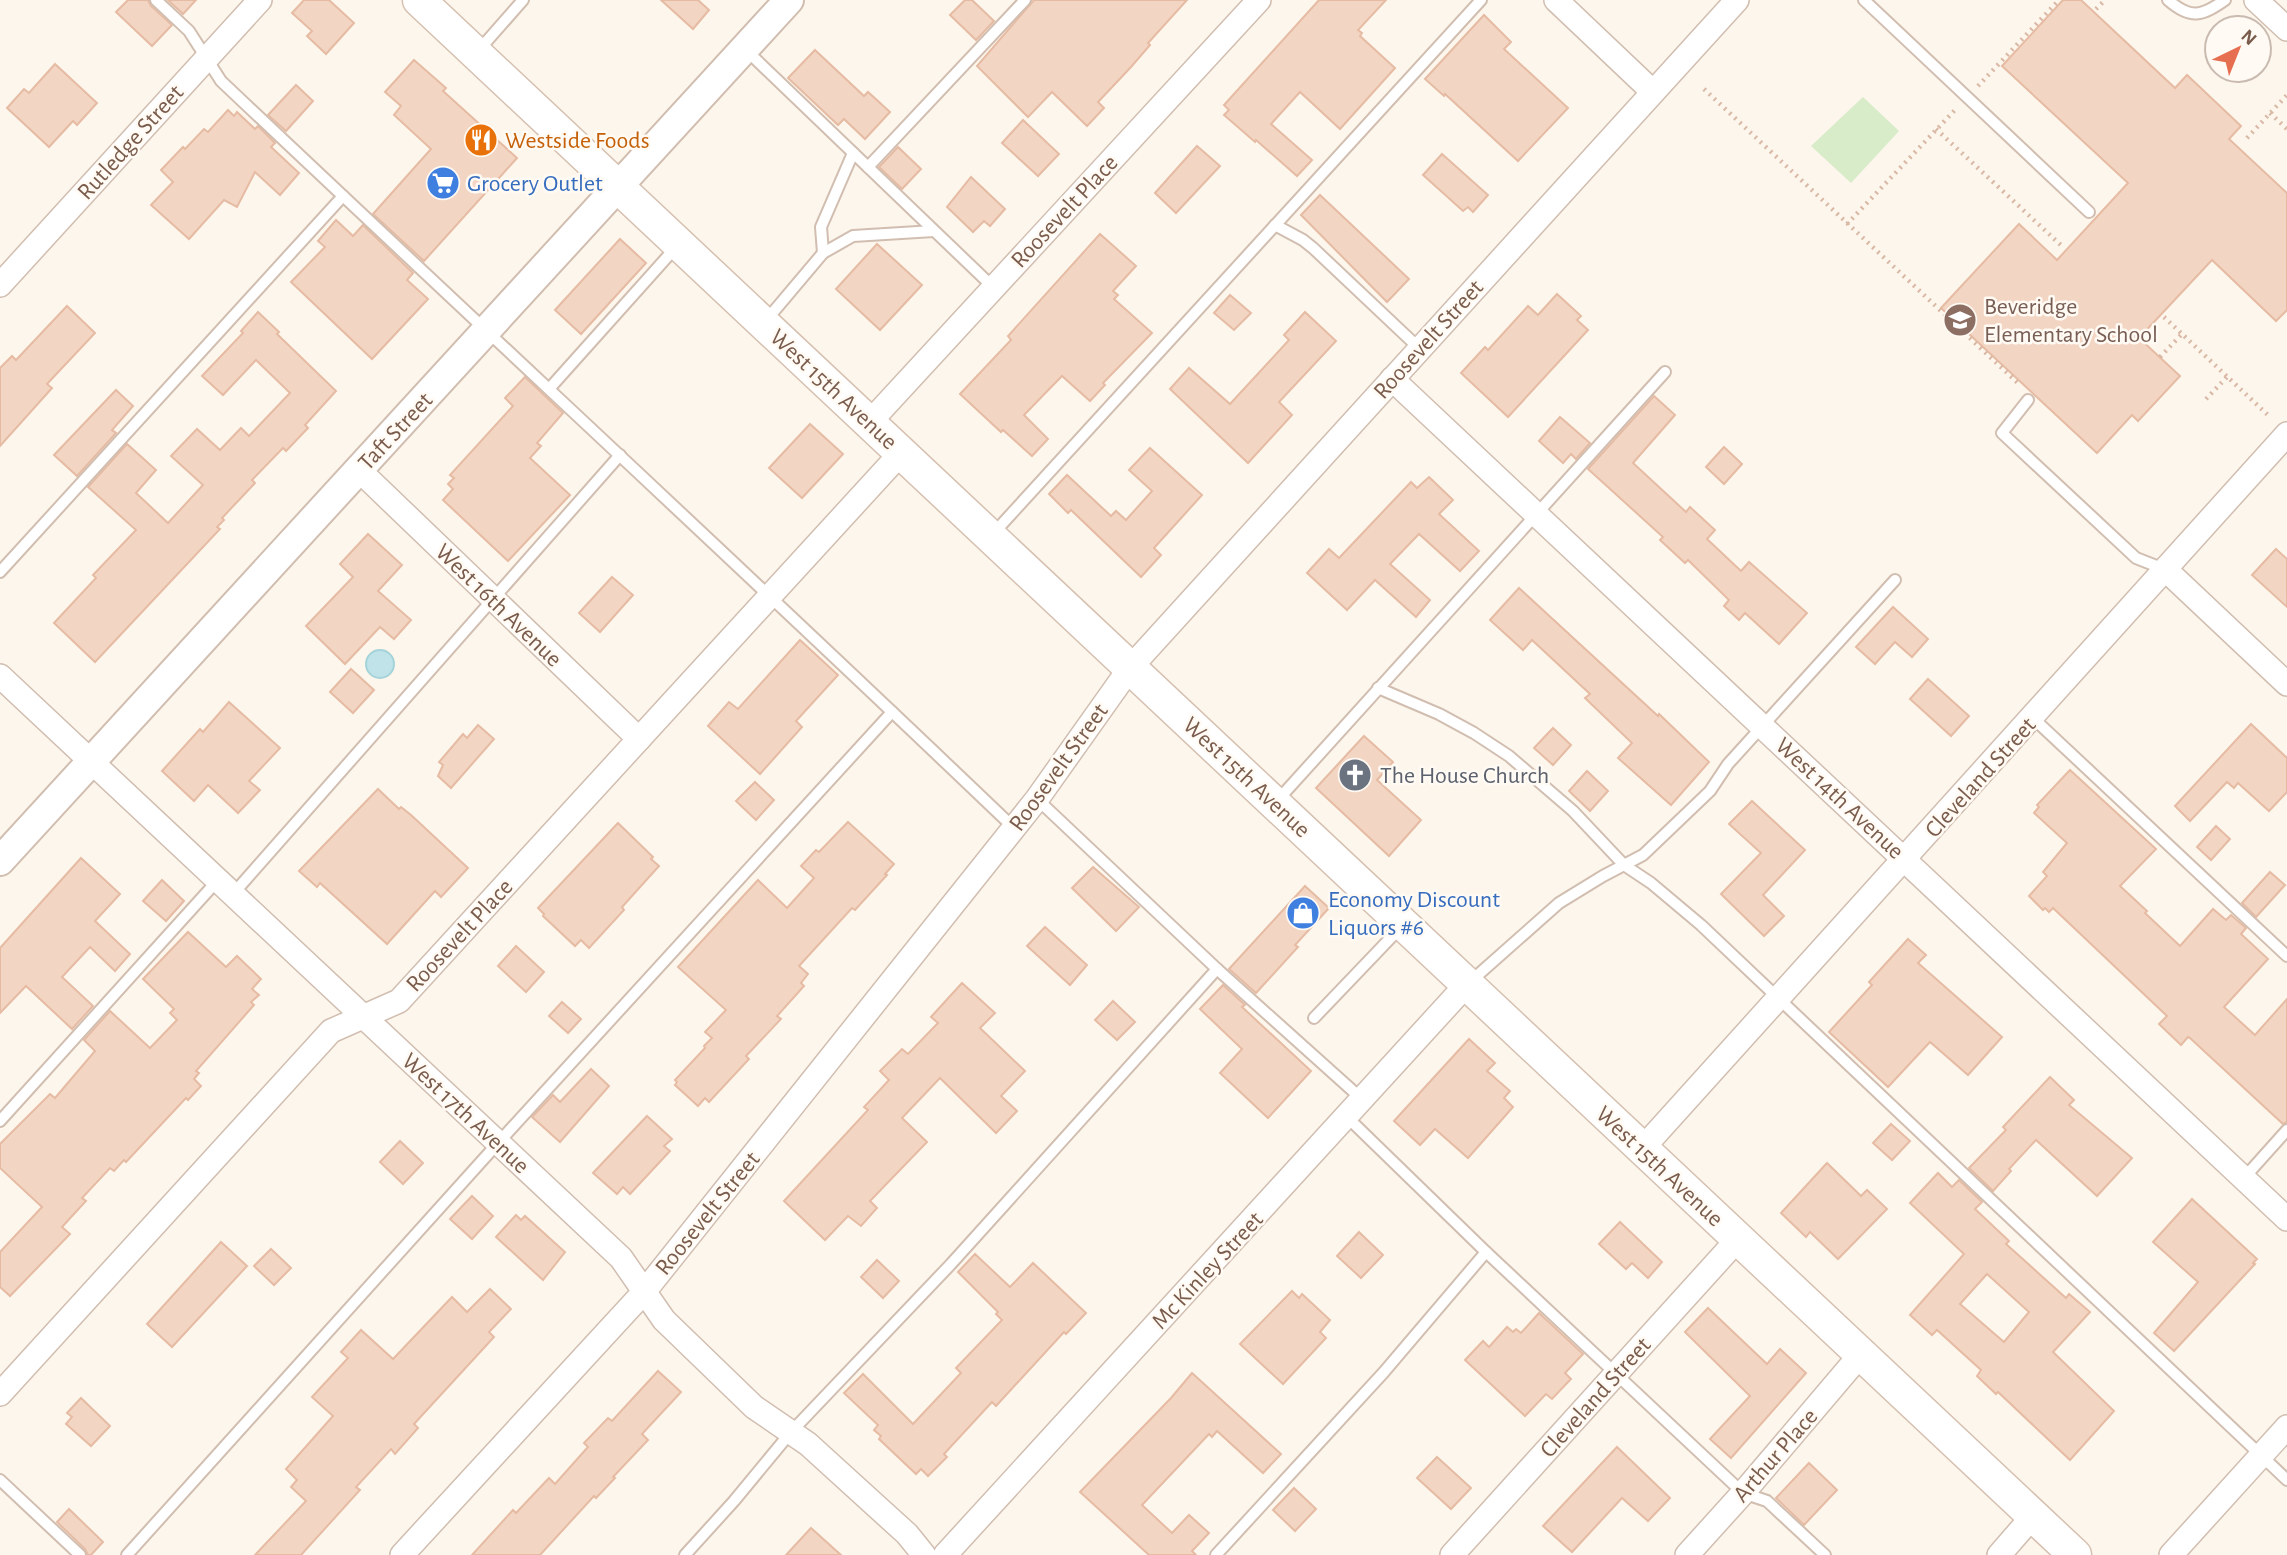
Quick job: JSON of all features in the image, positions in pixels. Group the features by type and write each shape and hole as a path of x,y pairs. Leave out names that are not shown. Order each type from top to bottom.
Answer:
{"main road":[{"name":"West 15th Avenue","path":"419,0 2075,1555"}],"street":[{"name":"Rutledge Street","path":"0,285 260,0"},
{"name":"Taft Street","path":"0,861 789,0"},
{"name":"Roosevelt Place","path":"869,423 1259,0"},
{"path":"1556,0 1653,92"},
{"name":"Roosevelt Street","path":"402,1555 644,1292 1037,799 1130,668 1737,0"},
{"path":"2256,0 2287,29"},
{"name":"West 14th Avenue","path":"1392,379 2287,1219"},
{"name":"Cleveland Street","path":"1642,1149 2287,434"},
{"name":"Roosevelt Place","path":"0,1394 331,1031 399,1001 901,453"},
{"name":"West 16th Avenue","path":"359,470 639,739"},
{"path":"2166,570 2287,684"},
{"name":"West 17th Avenue","path":"0,676 621,1258 664,1320 754,1407 808,1444 907,1534 924,1555"},
{"name":"Mc Kinley Street","path":"945,1555 1467,984"},
{"name":"Cleveland Street","path":"1452,1555 1738,1239"},
{"name":"Arthur Place","path":"1687,1555 1861,1354"},
{"path":"2171,1555 2287,1427"},
{"path":"1999,1555 2034,1516"}],"lane":[{"path":"156,0 189,31 221,81 770,594 1014,828"},
{"path":"476,53 523,0"},
{"path":"868,167 1025,0"},
{"path":"991,537 1481,0"},
{"path":"1864,0 2089,212"},
{"path":"2168,0 2189,13 2200,14 2225,0"},
{"path":"745,49 994,288"},
{"path":"822,253 821,227 853,153"},
{"path":"0,572 343,196"},
{"path":"1275,225 1313,248 1420,349"},
{"path":"764,324 822,253 853,236 934,231"},
{"path":"548,389 679,244"},
{"path":"1275,803 1665,372"},
{"path":"2027,396 2002,433 2136,558 2166,570"},
{"path":"0,1121 226,887 493,599 620,454"},
{"path":"1467,984 1559,903 1643,855 1710,791 1728,764 1895,580"},
{"path":"1378,688 1439,714 1474,733 1509,756 1563,803 1624,865 1651,883 1701,925 2287,1480"},
{"path":"127,1555 498,1143 892,712"},
{"path":"2033,718 2287,956"},
{"path":"1037,799 1217,969 1363,1100"},
{"path":"1314,1018 1404,925"},
{"path":"685,1555 791,1432 951,1264 1217,969"},
{"path":"1347,1118 1743,1493 1768,1501 1825,1555"},
{"path":"2244,1178 2287,1130"},
{"path":"1216,1555 1384,1372 1486,1252"},
{"path":"0,1480 80,1555"}],"path":[{"path":"2096,9 2105,0"},
{"path":"1703,89 2027,396"},
{"path":"2247,138 2287,95"},
{"path":"2270,113 2287,129"},
{"path":"1936,129 2064,248"},
{"path":"2164,317 2270,417"},
{"path":"2160,357 2182,334"},
{"path":"2206,400 2227,377"}],"green space":[{"path":"1863,97 1899,131 1851,183 1811,146"}],"water":[{"path":"380,650 390,654 394,664 390,674 380,678 370,674 366,664 370,654"}],"building":[{"path":"128,0 148,0 172,25 152,46 116,12"},
{"path":"168,0 196,0 183,14"},
{"path":"304,0 329,0 354,23 326,54 307,36 312,31 292,13"},
{"path":"661,0 698,0 709,10 693,29"},
{"path":"965,0 972,0 994,21 976,40 950,15"},
{"path":"1034,0 1187,0 1098,102 1104,108 1087,126 1052,92 1028,117 977,66"},
{"path":"1319,0 1386,0 1358,30 1362,33 1360,36 1395,68 1340,129 1300,92 1271,124 1312,160 1297,176 1224,115 1229,110 1224,105"},
{"path":"2063,0 2081,0 2175,88 2187,75 2241,126 2229,139 2287,193 2287,310 2276,321 2212,260 2139,338 2180,376 2138,421 2132,415 2097,453 1941,308 2019,224 2057,260 2128,183 2002,66"},
{"path":"1484,15 1511,42 1504,49 1568,108 1518,161 1425,79"},
{"path":"815,50 864,96 868,92 890,112 865,139 844,119 838,125 788,78"},
{"path":"414,60 446,88 443,91 517,158 424,261 373,214 431,149 394,115 401,106 385,92"},
{"path":"55,64 97,103 77,125 73,121 49,147 7,108 24,89 29,93"},
{"path":"296,85 313,101 286,131 268,115"},
{"path":"228,110 234,116 237,112 255,129 258,126 275,143 271,147 299,173 280,195 255,172 237,207 224,200 189,239 151,205 173,182 161,170 204,129 208,132"},
{"path":"1023,120 1059,154 1038,176 1002,143"},
{"path":"1197,146 1220,166 1176,213 1155,193"},
{"path":"898,147 921,169 902,189 879,167"},
{"path":"1442,154 1488,195 1473,212 1468,207 1463,211 1423,175"},
{"path":"971,177 1005,209 990,226 984,221 973,232 947,207"},
{"path":"1320,195 1409,279 1387,302 1301,215"},
{"path":"336,220 353,236 363,225 413,273 407,280 428,299 372,359 291,282 325,247 318,241"},
{"path":"1100,234 1136,266 1113,291 1118,295 1114,299 1152,333 1103,383 1105,385 1090,401 1062,376 1024,415 1048,439 1032,456 960,394 1011,340 1008,336"},
{"path":"620,239 646,263 581,334 555,310"},
{"path":"877,244 922,285 880,330 836,289"},
{"path":"1557,294 1581,316 1577,320 1588,330 1508,417 1461,373 1485,347 1488,350 1528,306 1538,315"},
{"path":"1230,295 1251,313 1234,330 1214,313"},
{"path":"67,306 95,333 47,384 52,388 0,446 0,368 12,356 16,360"},
{"path":"258,312 336,391 305,425 308,428 286,451 283,448 252,480 255,483 222,518 224,520 217,527 220,529 95,662 54,623 96,578 93,575 136,530 88,487 127,444 156,470 136,493 168,523 203,485 171,456 197,429 220,450 241,428 249,436 290,393 256,360 223,395 202,376 243,333 241,331"},
{"path":"1305,312 1336,341 1279,402 1292,415 1248,463 1170,389 1189,368 1230,404 1289,340 1284,335"},
{"path":"525,377 563,413 537,443 541,446 530,458 570,495 508,561 443,500 453,489 448,484 454,478 450,475 513,406 505,398"},
{"path":"116,390 133,406 112,430 116,433 77,476 54,455"},
{"path":"1654,396 1675,415 1633,463 1686,512 1690,507 1715,530 1707,539 1741,571 1749,562 1807,613 1779,644 1745,613 1739,620 1724,606 1729,600 1688,560 1685,563 1660,540 1663,537 1588,469"},
{"path":"1560,417 1590,443 1576,459 1571,454 1563,463 1539,441"},
{"path":"810,424 843,454 802,498 769,468"},
{"path":"1724,447 1742,464 1724,484 1706,467"},
{"path":"1150,448 1202,495 1154,548 1161,555 1141,577 1071,510 1068,513 1049,494 1067,475 1111,516 1116,511 1126,520 1152,491 1129,470"},
{"path":"1429,477 1453,500 1439,514 1479,551 1460,571 1419,534 1390,564 1430,600 1416,617 1375,580 1347,610 1307,573 1329,549 1339,558 1411,482 1417,488"},
{"path":"368,534 402,565 378,591 411,620 394,639 380,627 345,664 306,626 353,577 340,564"},
{"path":"2276,549 2287,559 2287,607 2252,575"},
{"path":"612,577 633,595 600,632 579,613"},
{"path":"1519,588 1709,762 1671,805 1618,758 1632,743 1585,698 1590,694 1532,640 1523,650 1490,620"},
{"path":"1893,607 1928,639 1912,657 1895,642 1875,664 1856,647"},
{"path":"800,640 838,675 796,721 802,727 760,774 708,726 729,702 738,709"},
{"path":"351,669 374,690 353,713 330,692"},
{"path":"1928,679 1969,716 1951,736 1910,699"},
{"path":"229,702 280,748 249,781 260,790 238,813 208,785 194,801 162,771 200,729 203,732"},
{"path":"2251,724 2287,758 2287,792 2269,811 2238,783 2234,788 2227,782 2190,821 2175,806"},
{"path":"478,725 494,739 451,788 438,776 443,765 439,762 463,734 467,738"},
{"path":"1553,728 1571,745 1553,765 1534,748"},
{"path":"1364,736 1393,762 1377,780 1421,820 1389,856 1316,788"},
{"path":"2070,770 2156,849 2120,886 2147,911 2145,913 2180,946 2213,909 2226,920 2231,915 2246,928 2241,934 2268,959 2224,1007 2255,1035 2287,999 2287,1122 2283,1124 2190,1038 2181,1045 2159,1024 2167,1016 2053,908 2049,912 2045,908 2043,910 2029,896 2047,876 2043,872 2067,843 2034,813 2039,807 2037,805"},
{"path":"1587,771 1608,791 1590,811 1569,791"},
{"path":"755,782 774,800 756,820 736,801"},
{"path":"378,789 399,809 401,807 411,815 468,868 441,897 435,891 387,944 320,883 317,887 299,871"},
{"path":"1752,801 1805,850 1763,895 1784,916 1764,936 1721,894 1761,853 1729,824"},
{"path":"848,822 894,864 855,910 852,908 799,966 808,974 801,983 804,986 777,1016 781,1019 746,1056 749,1059 709,1102 705,1098 698,1106 675,1085 675,1080 705,1048 712,1038 705,1032 726,1010 678,967 758,880 787,908 814,878 801,866"},
{"path":"618,823 659,866 589,948 581,940 575,946 538,908"},
{"path":"2216,826 2230,839 2211,860 2197,847"},
{"path":"81,858 120,894 95,921 130,954 115,971 90,947 62,977 93,1006 72,1029 26,986 0,1013 0,948"},
{"path":"1093,867 1139,907 1116,931 1072,888"},
{"path":"2270,872 2285,885 2256,917 2242,903"},
{"path":"162,880 184,901 166,921 143,901"},
{"path":"1305,886 1329,908 1256,993 1229,969"},
{"path":"1045,927 1087,965 1070,985 1027,946"},
{"path":"188,932 226,967 237,956 261,979 252,989 259,995 251,1002 254,1005 196,1071 199,1073 194,1079 201,1086 188,1100 186,1098 126,1162 124,1160 114,1171 110,1168 82,1198 86,1201 62,1227 70,1234 10,1296 0,1287 0,1252 42,1207 0,1168 0,1144 50,1094 55,1098 95,1051 84,1040 110,1011 150,1048 177,1020 170,1013 174,1009 143,979"},
{"path":"1908,939 1926,955 1918,963 2002,1037 1968,1075 1930,1042 1888,1087 1829,1032 1872,985 1869,982"},
{"path":"516,946 544,972 526,992 498,966"},
{"path":"962,983 995,1013 980,1028 1025,1071 1001,1096 1017,1111 996,1133 940,1078 902,1118 927,1142 870,1201 877,1208 861,1226 848,1216 825,1240 784,1201 868,1110 864,1107 889,1080 880,1071 902,1049 908,1054 938,1023 931,1017"},
{"path":"1223,985 1245,1005 1242,1007 1311,1071 1268,1118 1220,1073 1242,1049 1200,1009"},
{"path":"1113,1001 1135,1022 1117,1040 1095,1020"},
{"path":"562,1002 581,1019 568,1033 549,1016"},
{"path":"1469,1039 1495,1063 1487,1071 1510,1091 1504,1098 1513,1107 1468,1158 1435,1129 1420,1145 1394,1121"},
{"path":"591,1069 609,1086 560,1142 532,1117 553,1095 560,1102"},
{"path":"2050,1077 2074,1100 2069,1105 2132,1158 2097,1196 2036,1140 1993,1191 1969,1168 2006,1130 2003,1127"},
{"path":"647,1116 672,1139 664,1146 670,1151 630,1194 623,1187 617,1194 593,1173"},
{"path":"1891,1124 1910,1141 1892,1160 1873,1143"},
{"path":"400,1141 423,1163 403,1184 380,1162"},
{"path":"1827,1163 1861,1196 1867,1190 1887,1209 1838,1259 1810,1232 1806,1237 1781,1213"},
{"path":"1938,1173 1952,1187 1959,1180 1982,1202 1975,1209 2009,1241 2006,1244 2066,1298 2069,1294 2090,1312 2053,1352 2114,1411 2070,1460 1998,1392 1996,1394 1977,1376 1981,1370 1937,1330 1932,1335 1910,1315 1964,1254 1910,1203","holes":["1987,1274 2029,1312 2004,1342 1960,1304"]},
{"path":"472,1196 493,1216 472,1239 450,1219"},
{"path":"2192,1199 2257,1259 2174,1351 2154,1333 2198,1282 2153,1242"},
{"path":"516,1215 521,1220 525,1216 565,1252 543,1280 496,1237"},
{"path":"1620,1222 1662,1262 1648,1278 1632,1263 1626,1269 1599,1244"},
{"path":"1359,1232 1383,1255 1361,1278 1337,1256"},
{"path":"221,1242 247,1266 172,1347 147,1324"},
{"path":"271,1249 291,1268 274,1285 254,1266"},
{"path":"975,1254 1010,1287 1033,1263 1086,1313 1066,1334 1064,1332 996,1406 992,1402 944,1454 947,1457 928,1476 921,1469 916,1474 879,1439 881,1436 874,1430 878,1425 844,1393 863,1374 913,1424 961,1373 956,1368 1002,1320 996,1314 998,1312 958,1272"},
{"path":"877,1260 899,1281 883,1298 861,1277"},
{"path":"490,1289 511,1309 489,1332 494,1337 414,1424 418,1428 395,1454 391,1449 356,1487 360,1490 301,1555 255,1555 306,1501 291,1487 297,1480 286,1469 333,1416 312,1397 348,1358 341,1352 361,1330 393,1359 452,1297 467,1312"},
{"path":"1292,1291 1299,1298 1302,1294 1330,1320 1320,1332 1326,1338 1283,1384 1240,1344"},
{"path":"1708,1308 1767,1364 1780,1349 1806,1373 1731,1458 1710,1439 1750,1396 1685,1332"},
{"path":"1539,1313 1583,1354 1565,1373 1571,1379 1552,1399 1546,1394 1525,1416 1465,1360 1483,1341 1489,1347 1507,1327 1513,1332 1516,1329 1521,1333"},
{"path":"658,1371 681,1392 642,1434 648,1440 540,1555 472,1555 513,1510 516,1513 549,1478 555,1484 588,1447 584,1443 608,1418 612,1421"},
{"path":"1192,1373 1281,1454 1263,1473 1217,1431 1212,1437 1209,1434 1142,1505 1172,1533 1189,1515 1209,1533 1192,1551 1196,1555 1149,1555 1080,1492"},
{"path":"81,1398 110,1426 91,1446 66,1424 72,1417 67,1413"},
{"path":"1617,1447 1670,1498 1648,1521 1622,1498 1572,1552 1543,1526"},
{"path":"1437,1457 1471,1488 1451,1509 1417,1478"},
{"path":"1809,1463 1837,1490 1804,1525 1776,1498"},
{"path":"1294,1488 1316,1509 1295,1531 1273,1510"},
{"path":"69,1509 103,1542 91,1555 57,1522"},
{"path":"811,1528 841,1555 786,1555"}],"place":[{"name":"Westside Foods","path":"481,140"},
{"name":"Grocery Outlet","path":"443,183"},
{"name":"Beveridge Elementary School","path":"1960,320"},
{"name":"The House Church","path":"1355,775"},
{"name":"Economy Discount Liquors #6","path":"1303,913"}]}
